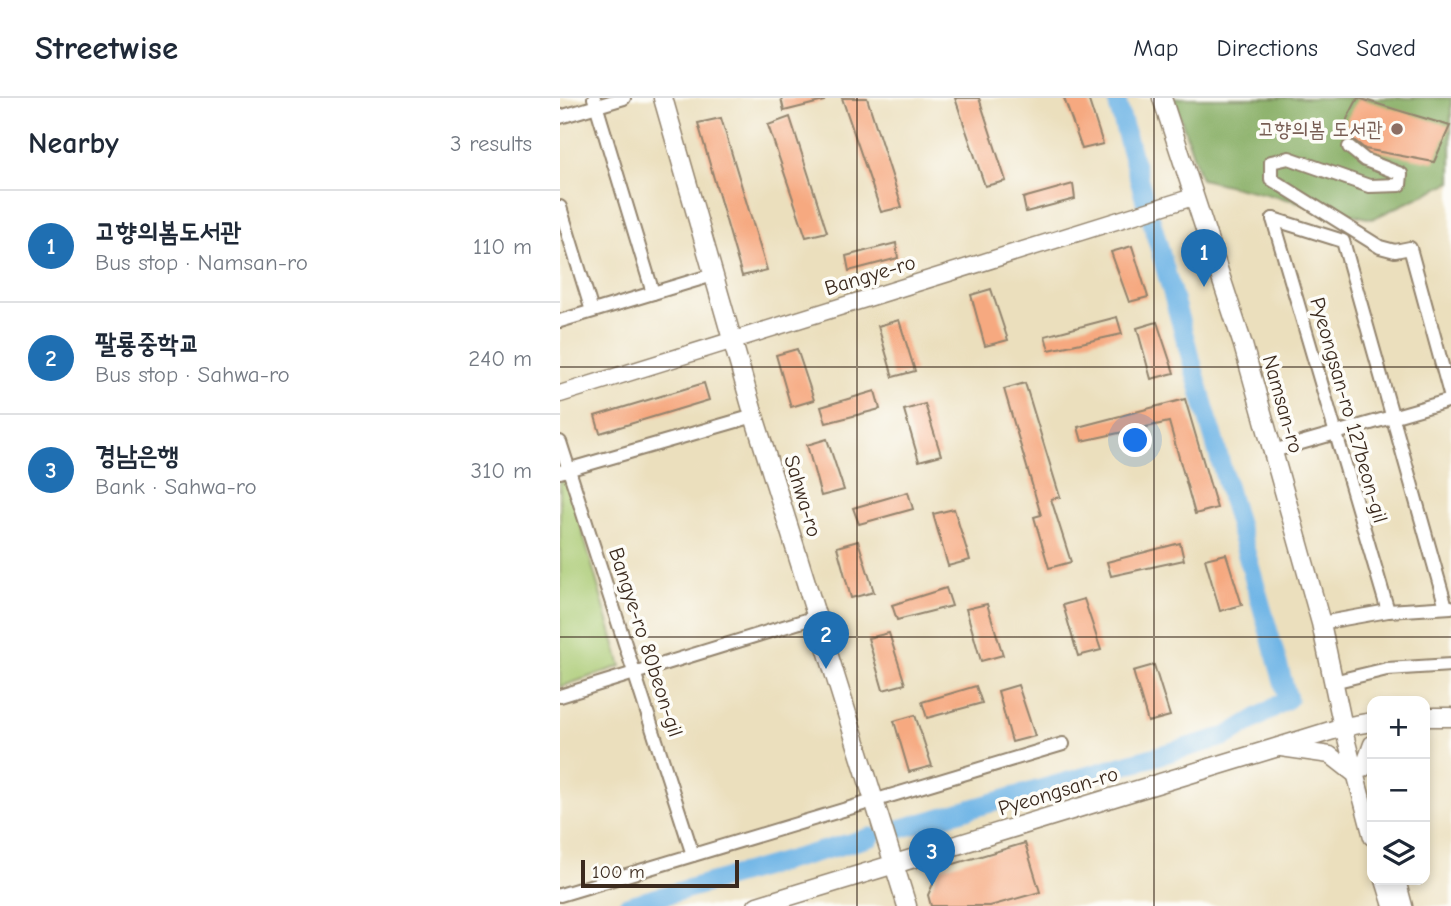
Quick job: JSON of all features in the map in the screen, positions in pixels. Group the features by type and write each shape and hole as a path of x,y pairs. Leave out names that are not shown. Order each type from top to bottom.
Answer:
{"main road":[{"name":"Sahwa-ro","path":"663,98 754,416 907,906"},
{"name":"Namsan-ro","path":"1162,98 1243,345 1321,623 1343,727"},
{"path":"1430,717 1451,717"},
{"name":"Pyeongsan-ro","path":"757,906 1343,727 1367,723"}],"street":[{"path":"560,117 595,102 624,98"},
{"path":"595,102 653,293"},
{"path":"1273,451 1451,399 1410,248 1395,251 1380,247 1271,178 1271,162 1289,158 1369,186 1400,185 1401,174 1365,160 1349,147"},
{"name":"Bangye-ro","path":"560,394 1193,197"},
{"path":"560,207 592,312"},
{"name":"Pyeongsan-ro 127beon-gil","path":"1388,611 1273,219 1343,242 1392,416"},
{"path":"560,321 713,275"},
{"path":"564,471 754,416"},
{"path":"1321,623 1388,611 1448,607 1392,416"},
{"name":"Bangye-ro 80beon-gil","path":"560,442 564,471 637,673 693,855"},
{"path":"560,696 816,617"},
{"path":"1333,682 1387,670 1451,664"},
{"path":"1343,727 1359,773 1369,822"},
{"path":"560,895 1063,744"},
{"path":"1275,748 1330,755 1359,773 1367,788"},
{"path":"1359,773 1367,755"},
{"path":"1386,885 1392,906"},
{"path":"1399,885 1405,906"}],"green space":[{"path":"1174,98 1451,98 1451,182 1372,219 1201,179"},
{"path":"567,478 621,666 560,687 560,481"}],"building":[{"path":"781,98 823,98 824,101 784,111"},
{"path":"842,98 867,98 902,207 881,212"},
{"path":"955,98 979,98 1006,181 985,186"},
{"path":"1064,98 1088,98 1103,144 1082,149"},
{"name":"고향의봄 도서관","path":"1358,98 1450,126 1434,162 1365,149 1354,140 1346,132 1347,119"},
{"path":"790,117 827,232 806,237 768,125"},
{"path":"721,118 767,270 742,276 698,123"},
{"path":"1073,184 1075,199 1026,212 1023,198"},
{"path":"896,243 898,258 849,271 846,256"},
{"path":"1132,246 1148,297 1129,302 1111,252"},
{"path":"991,289 1008,340 985,346 971,295"},
{"path":"1117,317 1122,334 1049,350 1045,336"},
{"path":"899,320 915,371 893,377 878,326"},
{"path":"1157,322 1174,373 1151,379 1137,328"},
{"path":"797,349 814,400 791,407 776,355"},
{"path":"704,383 709,400 600,433 595,416"},
{"path":"1025,383 1060,497 1051,499 1071,562 1049,568 1034,517 1041,515 1004,389"},
{"path":"875,391 880,409 826,423 821,407"},
{"path":"1185,399 1217,508 1195,514 1169,422 1082,441 1078,427"},
{"path":"925,404 941,455 919,461 904,410"},
{"path":"827,439 844,490 821,496 807,445"},
{"path":"908,492 913,509 859,524 853,508"},
{"path":"954,509 970,560 948,566 933,514"},
{"path":"858,541 874,592 851,598 837,547"},
{"path":"1180,543 1184,560 1111,576 1107,562"},
{"path":"1226,554 1242,605 1220,611 1205,559"},
{"path":"946,588 952,606 897,620 892,605"},
{"path":"1084,599 1101,650 1078,656 1063,605"},
{"path":"987,604 1003,655 981,661 966,609"},
{"path":"889,633 905,684 883,690 868,638"},
{"path":"1154,665 1170,716 1148,722 1133,671"},
{"path":"1018,685 1035,736 1012,742 998,691"},
{"path":"976,686 982,703 927,718 922,702"},
{"path":"915,715 932,766 909,772 894,721"},
{"path":"1025,843 1040,892 990,906 931,906 928,895 940,868"}],"waterway":[{"path":"1116,98 1145,201"},
{"path":"889,832 1227,736 1288,699 1151,219"},
{"path":"627,906 871,837"}],"place":[{"name":"고향의봄 도서관","path":"1397,129"},
{"name":"고향의봄도서관","path":"1204,287"},
{"name":"팔룡중학교","path":"826,669"},
{"name":"경남은행","path":"932,886"}]}
